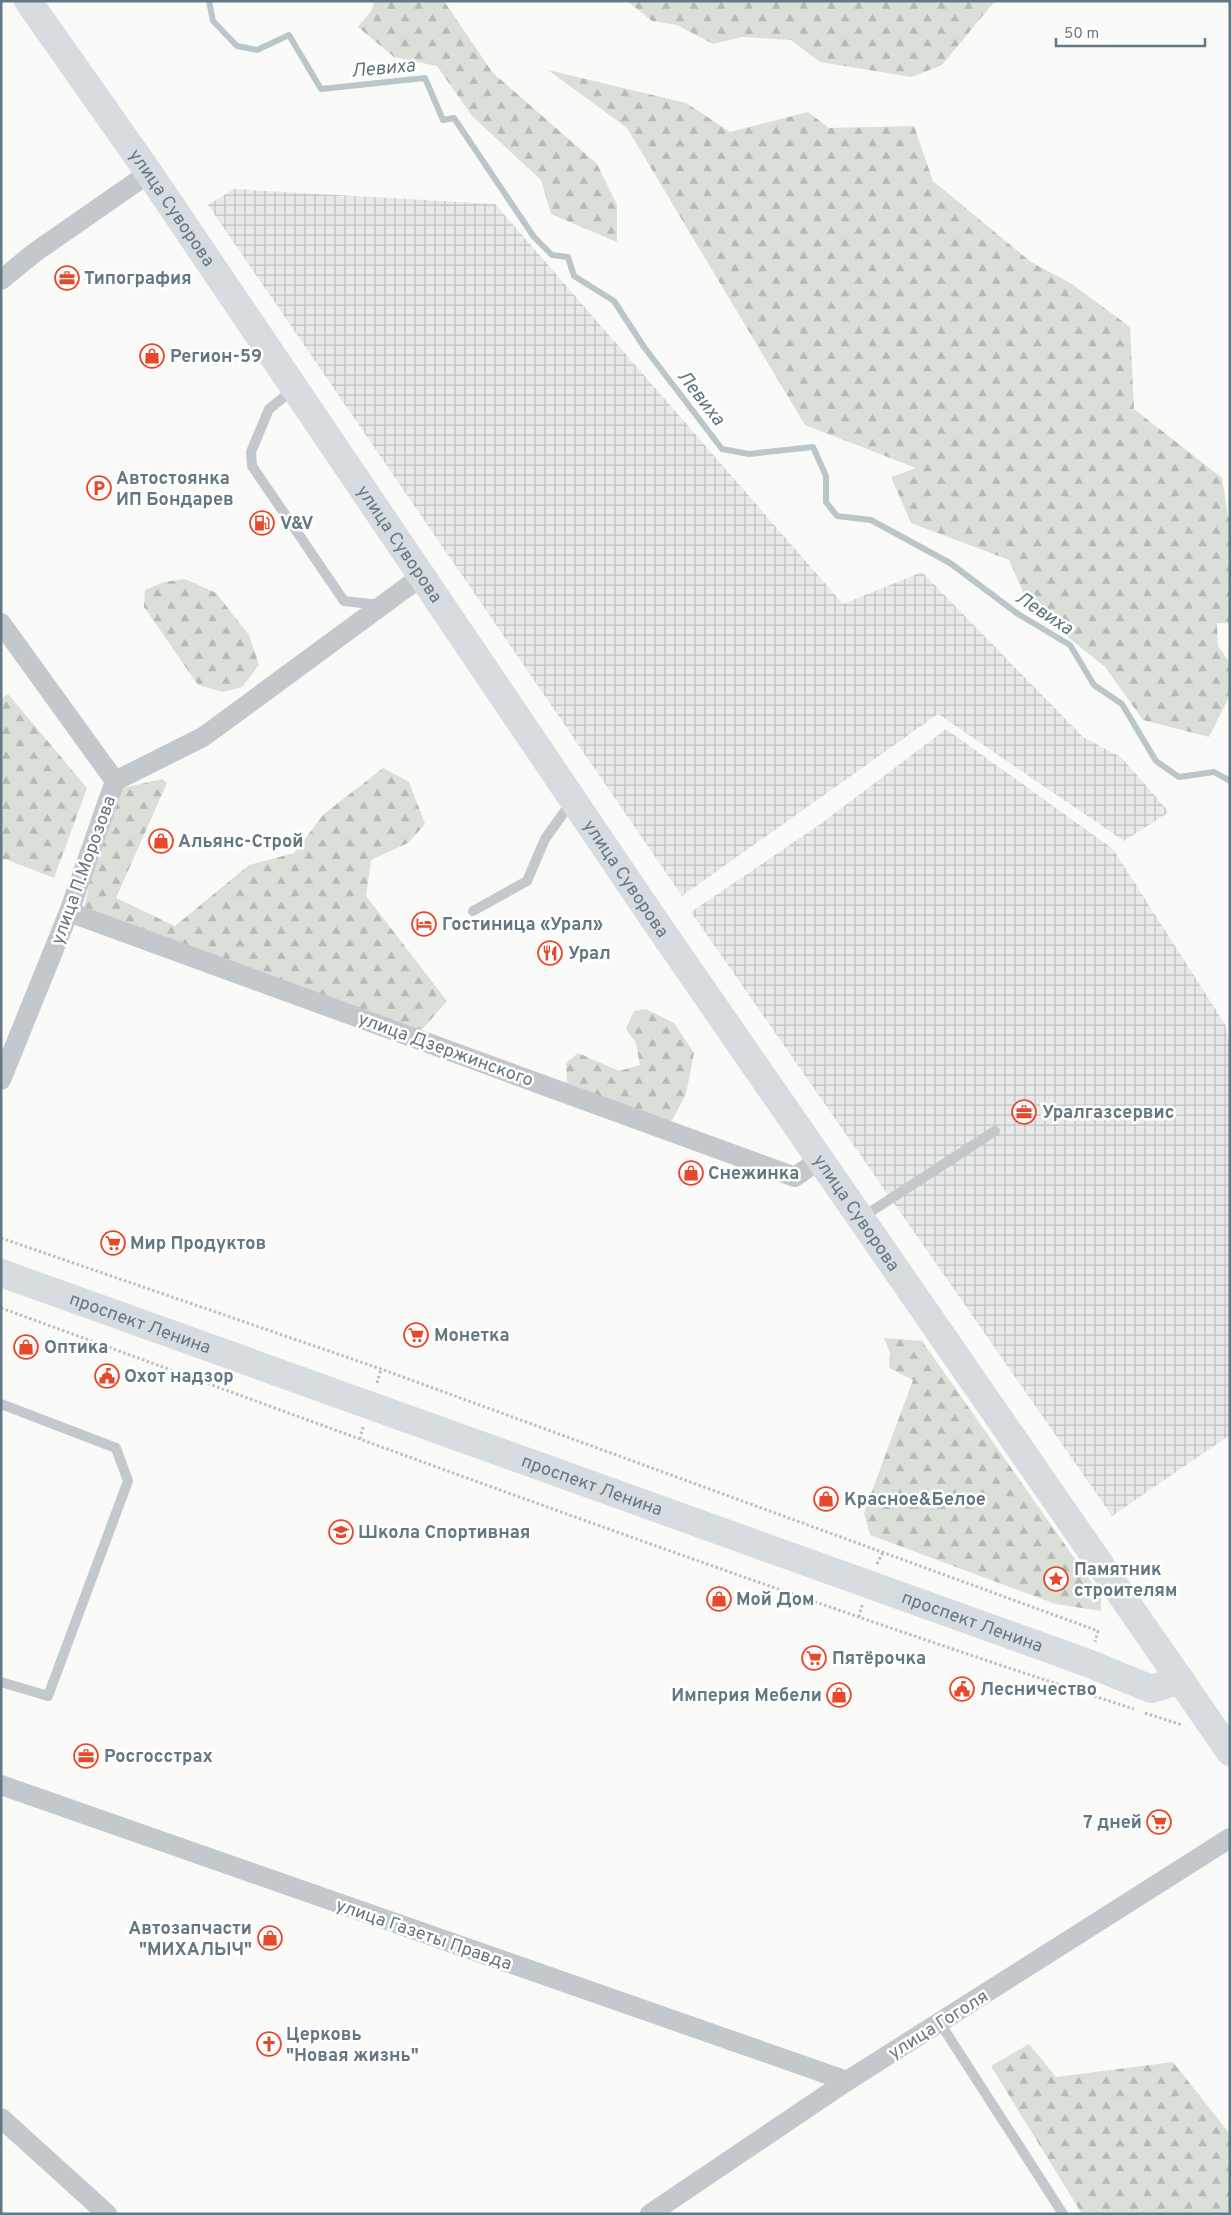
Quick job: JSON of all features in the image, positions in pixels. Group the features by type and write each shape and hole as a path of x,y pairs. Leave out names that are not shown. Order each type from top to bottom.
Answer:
{"main road":[{"name":"улица Суворова","path":"28,1 149,173 294,389 860,1219 1225,1745"},
{"name":"проспект Ленина","path":"1,1273 1088,1663 1151,1689 1181,1680"}],"street":[{"path":"1,280 34,253 149,173"},
{"name":"улица П.Морозова","path":"1,1080 69,912 115,781 203,736 422,576"},
{"path":"1,623 10,644 115,781"},
{"name":"улица Дзержинского","path":"69,912 795,1177 820,1159"},
{"name":"улица Газеты Правда","path":"1,1785 847,2081"},
{"name":"улица Гоголя","path":"653,2213 847,2081 1230,1838"},
{"path":"1,2118 107,2214"}],"lane":[{"path":"294,389 269,409 251,452 252,466 344,601 382,606"},
{"path":"472,911 526,881 545,839 573,799"},
{"path":"860,1219 995,1132"},
{"path":"1,1404 116,1448 128,1482 48,1696 1,1682"},
{"path":"940,2023 1063,2214"}],"path":[{"path":"1,1238 381,1369 1098,1631 1078,1691"},
{"path":"1,1308 556,1510 1135,1710"},
{"path":"1144,1713 1225,1745"}],"shaded area":[{"path":"234,189 495,204 843,604 922,572 1083,737 1121,757 1169,812 1124,841 938,714 682,896 208,205"},
{"path":"946,729 1113,849 1225,1024 1230,1046 1230,1435 1112,1516 691,912 819,825"}],"green space":[{"path":"375,1 444,1 492,72 597,164 617,205 617,242 551,214 541,180 472,116 437,66 394,57 358,27 371,11"},
{"path":"627,1 995,1 942,65 912,77 820,62 791,40 742,37 713,44 677,25 652,21"},
{"path":"548,70 686,103 730,132 808,112 829,128 914,126 933,181 1031,262 1072,284 1130,327 1134,409 1222,478 1228,517 1230,519 1230,623 1217,623 1218,646 1230,663 1230,695 1209,737 1143,720 1105,667 1029,606 1009,560 911,523 891,477 916,468 805,425 627,128"},
{"path":"185,579 216,593 249,635 259,665 242,687 223,692 198,685 144,607 145,590 164,582"},
{"path":"8,694 87,788 54,878 5,859 1,861 1,699"},
{"path":"383,768 409,782 425,824 408,843 371,860 366,896 447,1001 419,1033 84,909 90,881 123,788 162,779 167,783 116,898 175,926 249,865 294,853 324,814"},
{"path":"646,1009 674,1023 694,1053 686,1094 670,1124 567,1083 566,1063 578,1053 619,1071 640,1065 636,1043 626,1029 634,1011"},
{"path":"884,1338 922,1341 1101,1596 1101,1611 1056,1604 870,1535 864,1513 913,1380 889,1368 890,1353"},
{"path":"1029,2044 1056,2077 1173,2062 1230,2134 1230,2214 1082,2214 991,2066"}],"waterway":[{"name":"Левиха","path":"209,1 213,21 237,46 257,50 289,35 321,89 425,78 443,120 454,118 534,237 552,255 568,257 574,276 614,301 644,347 722,449 749,454 813,447 826,476 826,502 837,516 871,520 950,563 1018,614 1070,645 1094,685 1122,704 1156,761 1179,777 1214,772 1230,781"}],"place":[{"name":"Типография","path":"67,278"},
{"name":"Регион-59","path":"152,356"},
{"name":"Автостоянка ИП Бондарев","path":"99,488"},
{"name":"V&V","path":"262,523"},
{"name":"Альянс-Строй","path":"161,841"},
{"name":"Гостиница «Урал»","path":"424,924"},
{"name":"Урал","path":"550,953"},
{"name":"Уралгазсервис","path":"1024,1112"},
{"name":"Снежинка","path":"691,1173"},
{"name":"Мир Продуктов","path":"113,1243"},
{"name":"Монетка","path":"416,1335"},
{"name":"Оптика","path":"26,1347"},
{"name":"Охот надзор","path":"107,1376"},
{"name":"Красное&Белое","path":"826,1499"},
{"name":"Школа Спортивная","path":"341,1532"},
{"name":"Памятник строителям","path":"1056,1579"},
{"name":"Мой Дом","path":"719,1599"},
{"name":"Пятёрочка","path":"814,1658"},
{"name":"Лесничество","path":"962,1689"},
{"name":"Империя Мебели","path":"839,1695"},
{"name":"Росгосстрах","path":"86,1756"},
{"name":"7 дней","path":"1159,1822"},
{"name":"Автозапчасти \"МИХАЛЫЧ\"","path":"270,1938"},
{"name":"Церковь \"Новая жизнь\"","path":"269,2044"}]}
